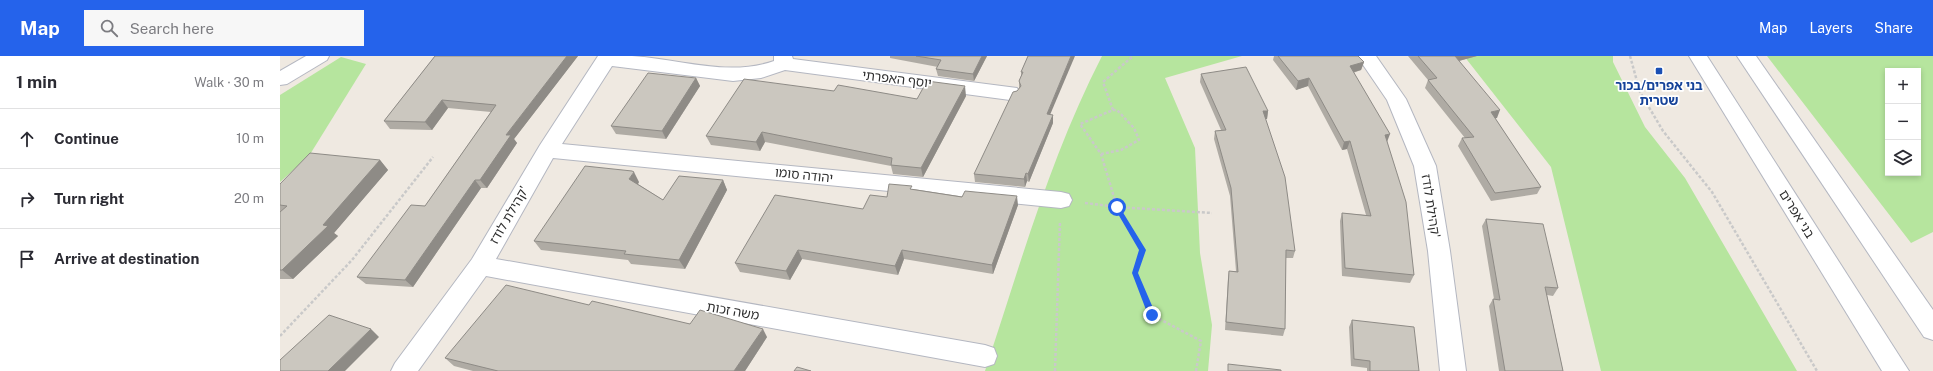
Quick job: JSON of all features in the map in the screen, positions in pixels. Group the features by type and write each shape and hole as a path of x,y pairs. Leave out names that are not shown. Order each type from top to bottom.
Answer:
{"street":[{"path":"280,79 320,56"},
{"name":"קהילת לודז'","path":"1366,56 1396,99 1425,166 1438,251 1453,371"},
{"name":"בני אפרים","path":"1698,56 1896,371"},
{"path":"1746,56 1933,330"},
{"name":"קהילת לודז'","path":"404,371 480,266 547,150 607,58"},
{"name":"יוסף האפרתי","path":"607,58 733,75 761,72 783,60 1010,93"},
{"name":"יהודה סומו","path":"547,150 1061,200"},
{"name":"משה זכות","path":"480,266 985,356"}],"path":[{"path":"1630,56 1640,92 1659,125 1712,192 1732,223 1792,330 1817,371"},
{"path":"1101,154 1121,150 1139,140 1134,128 1117,110 1113,110"},
{"path":"280,336 352,260 433,157"},
{"path":"1196,371 1201,341 1152,315 1135,273 1142,250 1117,207 1212,213"}],"green space":[{"path":"1102,56 1242,56 1165,78 1195,148 1200,253 1212,325 1208,371 985,371 1052,171 1067,132"},
{"path":"1464,56 1613,56 1613,62 1645,127 1685,178 1797,371 1601,371 1551,167"},
{"path":"1767,56 1933,56 1933,232 1911,243"},
{"path":"341,57 366,64 309,156 280,182 280,95"}],"building":[{"path":"435,56 567,56 506,135 511,135 480,180 475,180 405,280 357,277 411,205 425,206 496,105 442,100 425,122 384,121"},
{"path":"916,56 982,56 973,74 936,69 941,60"},
{"path":"1028,56 1071,56 1047,114 1053,115 1028,174 1026,173 1024,179 974,174 1013,92 1017,91 1021,86 1019,81 1023,72 1021,72"},
{"path":"1278,56 1358,56 1364,62 1350,66 1390,134 1385,135 1406,202 1414,275 1345,268 1342,213 1371,216 1350,141 1344,142 1309,78 1298,81"},
{"path":"1418,56 1455,56 1500,110 1491,112 1541,187 1495,193 1462,138 1474,137 1428,80 1437,78"},
{"path":"1246,67 1268,111 1263,111 1285,177 1295,251 1286,250 1285,329 1226,322 1229,271 1238,272 1231,188 1215,131 1226,130 1201,74"},
{"path":"648,73 696,78 662,131 611,126"},
{"path":"744,79 834,91 838,85 917,99 927,81 965,86 921,168 891,165 892,158 762,132 756,142 706,136"},
{"path":"310,153 380,160 323,225 328,226 282,270 280,270 280,212 287,206 280,205 280,184"},
{"path":"585,166 632,171 634,172 629,179 663,200 679,176 723,180 679,260 624,254 626,251 534,241"},
{"path":"889,184 912,186 910,189 962,197 965,191 1017,196 992,265 902,250 895,266 798,250 786,271 735,263 775,195 863,209 870,195 887,197"},
{"path":"1486,219 1543,224 1558,288 1545,287 1563,371 1505,371 1493,299 1500,300"},
{"path":"506,285 589,305 592,301 690,324 700,310 763,329 734,371 498,371 445,358"},
{"path":"329,315 371,329 328,371 280,371 280,360"},
{"path":"1352,320 1414,327 1419,371 1370,371 1370,361 1354,359"},
{"path":"1228,364 1281,370 1281,371 1228,371"},
{"path":"797,367 811,371 794,371"}],"place":[{"name":"בני אפרים/בכור שטרית","path":"1659,71"}],"route":[{"path":"1117,207 1142,250 1135,273 1152,315"}]}
